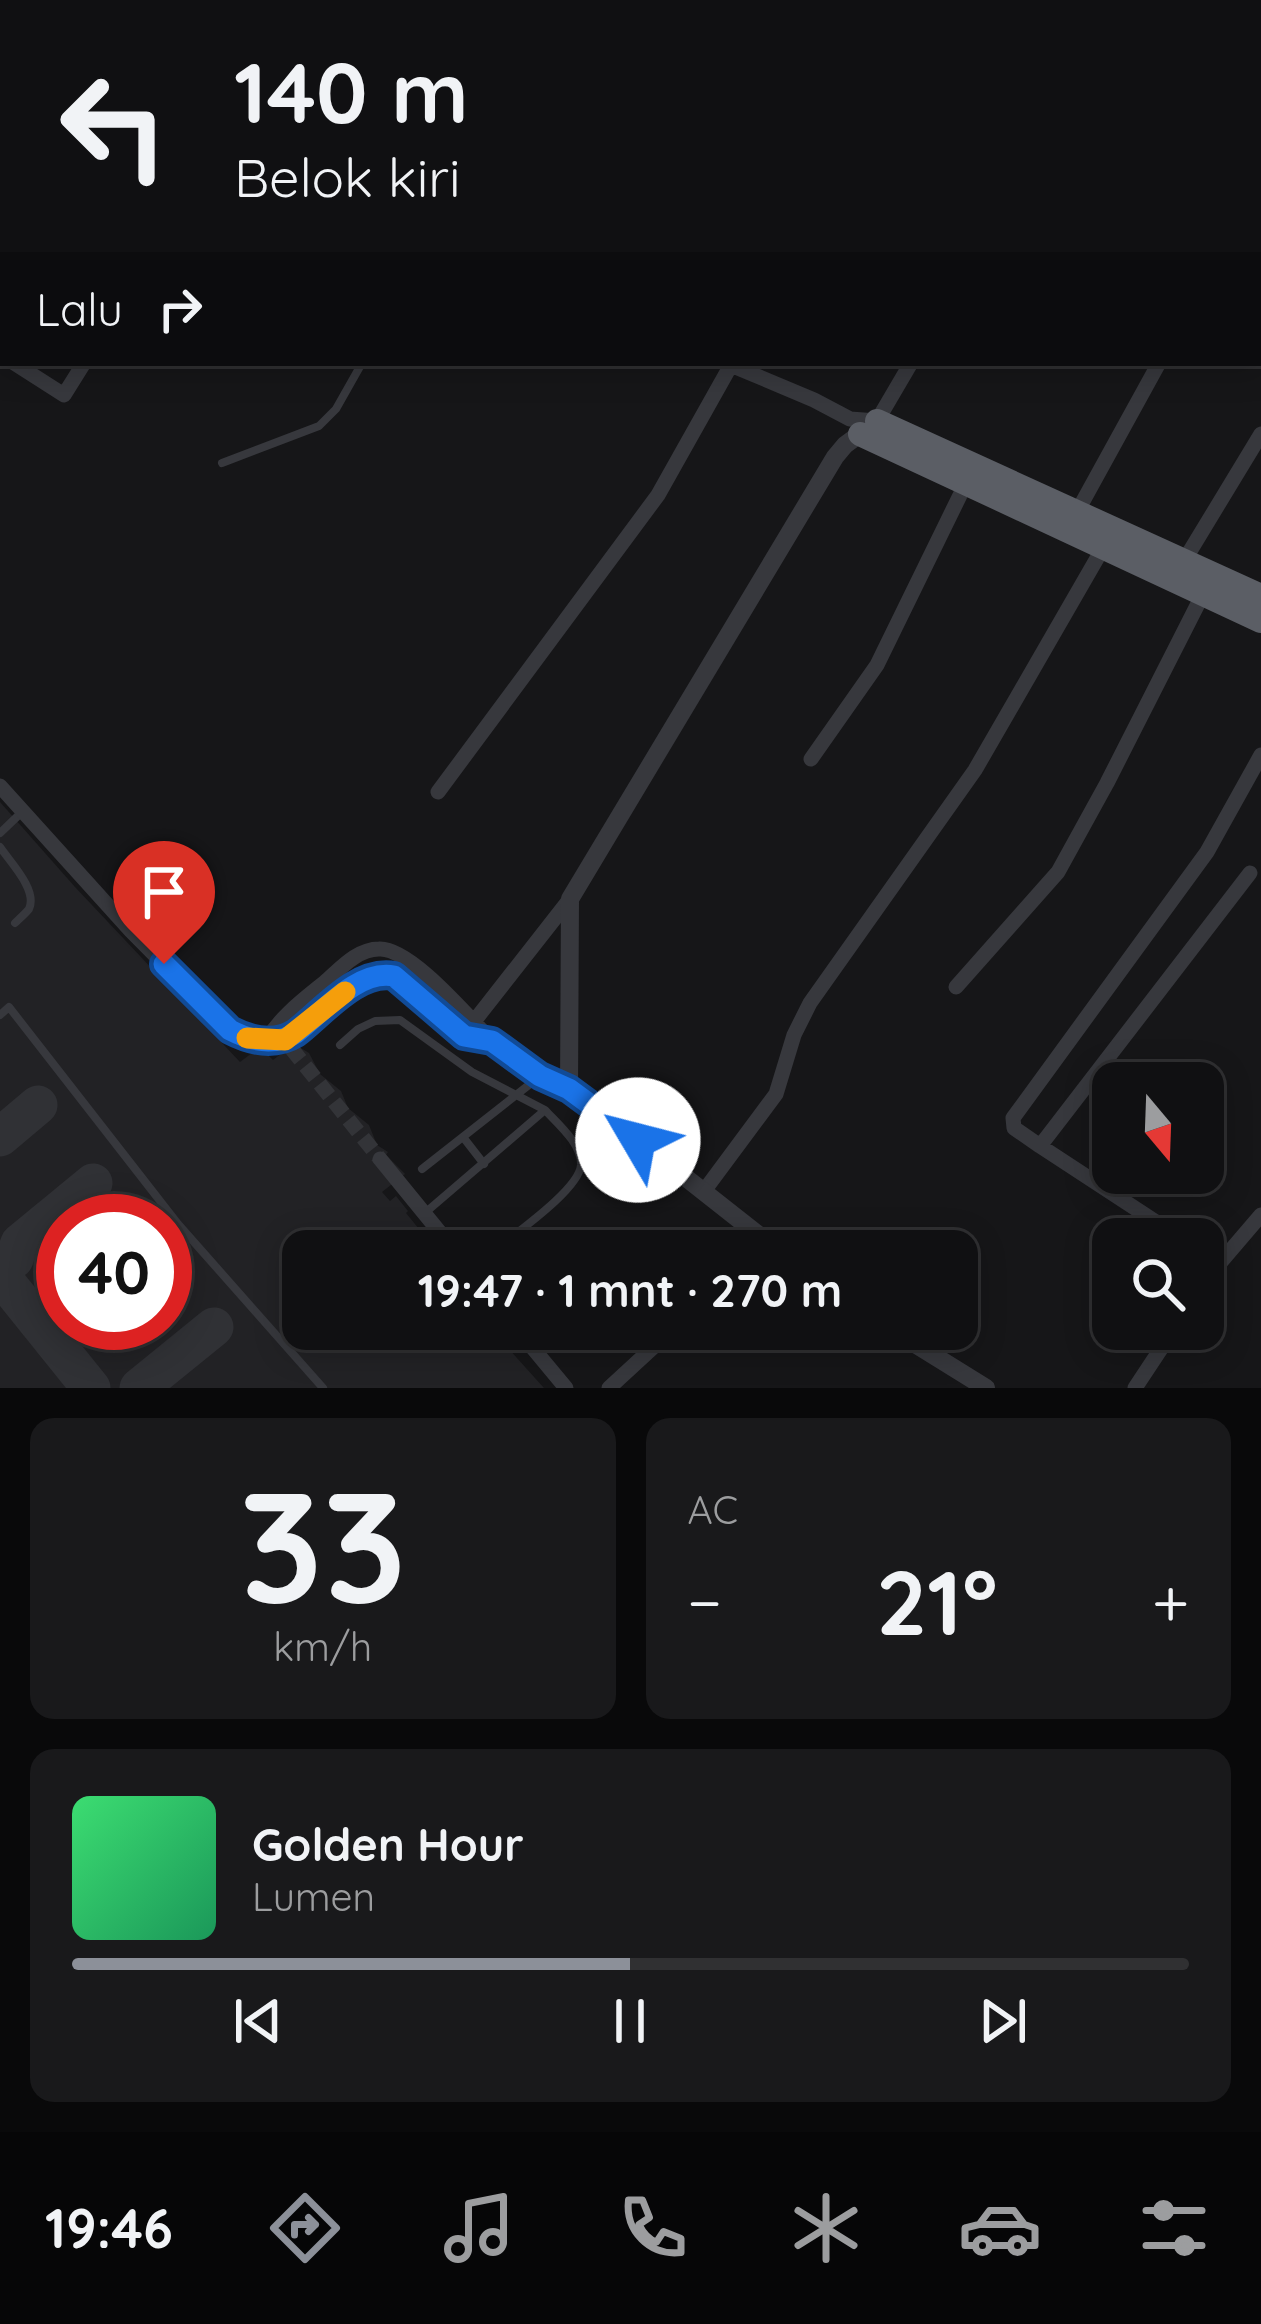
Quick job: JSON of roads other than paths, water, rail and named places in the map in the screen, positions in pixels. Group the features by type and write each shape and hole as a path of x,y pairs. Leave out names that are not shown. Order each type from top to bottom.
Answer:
{"highway":[{"path":"862,425 965,483 1103,548 1208,584 1261,596"},
{"path":"862,425 1184,561 1261,621"}],"street":[{"path":"19,366 64,394 82,366"},
{"path":"438,792 658,495 728,366"},
{"path":"734,366 862,425"},
{"path":"464,1036 570,898 835,457 909,366"},
{"path":"1077,512 1157,366"},
{"path":"1184,561 1261,434"},
{"path":"811,759 884,652 965,483"},
{"path":"704,1191 776,1094 794,1035 810,1003 976,770 1103,548"},
{"path":"956,987 1058,872 1208,584"},
{"path":"1150,1218 1014,1128 1013,1118 1207,852 1261,754"},
{"path":"0,786 130,931 230,1030 243,1037 279,1039 358,982 380,974 394,976 464,1036 492,1041"},
{"path":"1040,1146 1250,873"},
{"path":"569,1089 570,898"},
{"path":"279,1039 354,958 372,949 394,951 475,1020 492,1041 540,1076 569,1089 748,1230"},
{"path":"380,1159 439,1230"},
{"path":"1224,1258 1261,1215"},
{"path":"535,1350 566,1388"},
{"path":"609,1388 650,1350"},
{"path":"925,1350 986,1388"},
{"path":"1135,1388 1160,1350"}],"lane":[{"path":"222,463 319,426 336,409 360,366"},
{"path":"0,833 23,812"},
{"path":"0,847 30,893 28,911 15,923"},
{"path":"0,1015 9,1007 178,1224 322,1388"},
{"path":"340,1045 375,1021 400,1020 472,1072 545,1110 577,1148 581,1164 561,1195 519,1230"},
{"path":"422,1169 540,1076"},
{"path":"426,1213 545,1110"},
{"path":"463,1137 484,1164"}],"tunnel":[{"path":"291,1048 380,1159"}]}
